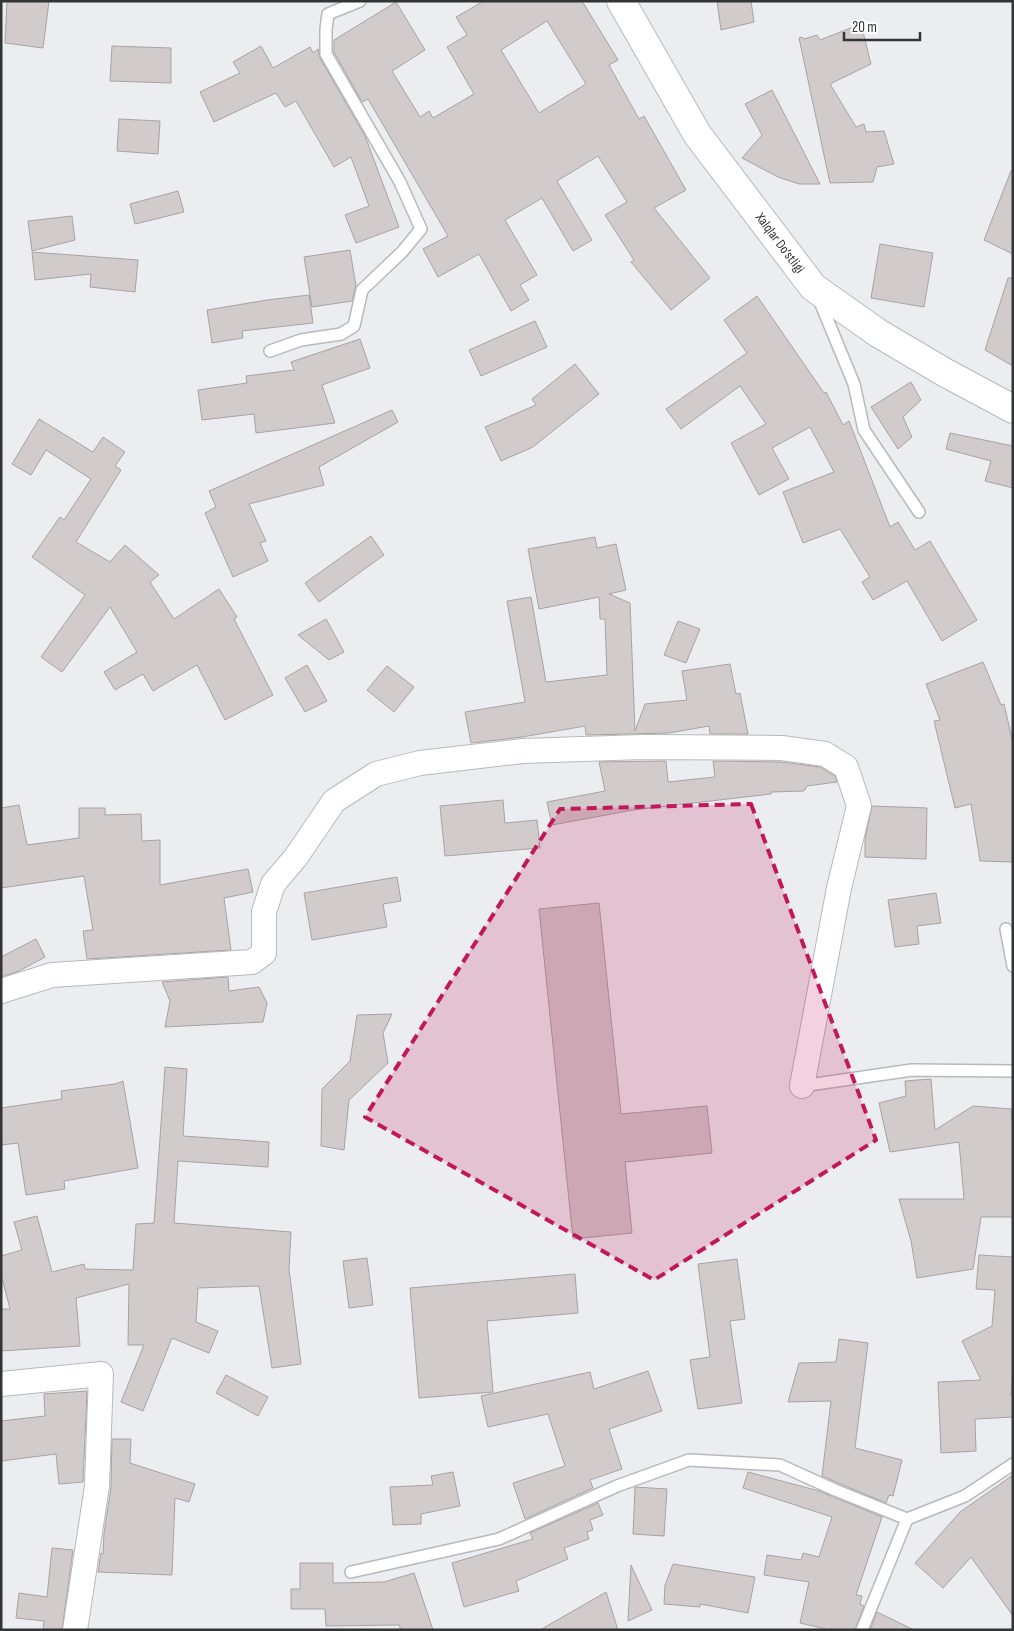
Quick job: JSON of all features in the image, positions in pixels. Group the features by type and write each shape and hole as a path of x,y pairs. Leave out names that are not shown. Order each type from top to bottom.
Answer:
{"main road":[{"name":"Xalqlar Do’stligi","path":"621,1 697,134 813,287 878,333 944,372 1013,409"}],"street":[{"path":"1,991 52,975 252,962 264,953 264,912 273,884 296,857 334,801 376,774 420,763 523,751 643,747 782,748 825,754 846,767 860,806 839,888 802,1086"},
{"path":"1,1384 101,1374 97,1486 75,1630"}],"lane":[{"path":"270,351 301,340 341,334 354,326 362,290 402,252 421,229 400,182 326,54 328,14 360,1"},
{"path":"813,287 854,384 864,430 919,512"},
{"path":"1006,929 1013,966"},
{"path":"802,1086 912,1070 1013,1072"},
{"path":"351,1572 499,1539 617,1486 690,1460 780,1465 907,1519 965,1496 1013,1464"},
{"path":"862,1630 907,1519"}],"highlighted area":[{"path":"751,804 876,1140 654,1280 365,1117 560,809"}],"building":[{"path":"7,1 49,1 43,48 5,43"},
{"path":"484,1 582,1 618,60 609,65 639,119 644,116 686,190 654,208 710,278 671,310 631,262 634,260 605,215 627,202 598,156 557,181 592,240 573,251 542,198 505,220 537,275 520,285 529,300 511,311 479,254 438,277 423,249 448,236 368,99 362,102 334,52 334,40 396,2 425,50 392,71 420,117 429,111 433,118 474,94 447,47 467,35 456,17","holes":["547,21 586,84 539,113 501,50"]},
{"path":"717,1 751,1 754,22 721,30"},
{"path":"861,24 871,64 830,84 856,127 864,124 866,132 884,131 894,164 877,167 873,182 830,183 799,38 802,37 804,39 817,35 820,40"},
{"path":"112,46 171,48 171,83 110,81"},
{"path":"261,46 273,68 310,47 313,53 318,49 320,58 365,136 399,227 356,243 345,215 369,206 351,157 334,167 296,101 285,107 276,93 214,122 200,92 240,73 233,62"},
{"path":"772,90 820,184 799,184 778,177 742,158 762,135 745,104"},
{"path":"119,119 160,121 158,154 117,151"},
{"path":"1011,171 1013,171 1013,254 984,240"},
{"path":"178,191 184,212 135,224 130,204"},
{"path":"72,216 75,240 32,251 28,221"},
{"path":"880,244 933,253 924,307 871,298"},
{"path":"350,250 356,286 352,301 312,307 304,257"},
{"path":"32,252 138,260 135,292 90,287 91,274 35,280"},
{"path":"1008,278 1013,278 1013,366 985,350"},
{"path":"309,295 313,323 242,331 243,338 212,343 207,310"},
{"path":"757,296 824,393 826,392 843,425 849,421 890,527 898,522 915,550 930,541 977,620 942,641 907,581 873,600 862,582 870,577 840,529 803,543 783,492 834,472 810,427 772,448 789,479 759,495 731,443 766,424 740,386 681,429 666,409 747,353 724,320"},
{"path":"535,321 547,347 481,376 469,350"},
{"path":"360,339 370,368 322,385 335,423 256,433 254,414 202,420 198,390 247,383 246,376 294,370 291,362"},
{"path":"575,364 599,394 533,447 501,461 485,427 536,405 532,399"},
{"path":"911,382 921,400 903,417 912,437 898,449 871,407"},
{"path":"392,410 398,422 319,467 324,485 249,504 266,541 260,543 268,561 233,577 205,513 216,507 209,491"},
{"path":"39,419 93,452 103,437 125,452 115,466 121,470 76,542 110,562 125,545 159,575 150,582 174,619 219,589 237,617 234,619 273,695 225,720 197,665 153,691 143,674 115,690 104,672 137,652 110,607 62,672 41,657 85,595 32,557 60,517 64,520 91,479 46,450 31,475 12,464"},
{"path":"950,433 1013,446 1013,488 985,481 991,461 946,449"},
{"path":"371,536 384,555 319,602 305,583"},
{"path":"595,537 597,548 616,544 626,590 609,594 630,603 635,731 645,704 687,700 682,671 730,664 736,694 740,693 748,734 710,734 709,726 669,733 586,735 585,726 522,737 471,743 465,712 525,702 507,601 531,597 546,682 607,675 605,619 600,619 599,597 539,609 528,549"},
{"path":"326,619 344,652 329,660 298,635"},
{"path":"678,621 700,629 686,663 664,655"},
{"path":"983,662 1001,705 1004,704 1013,743 1013,862 980,861 971,804 955,808 934,721 940,720 926,684"},
{"path":"307,665 327,701 305,712 285,678"},
{"path":"387,666 414,687 394,712 367,690"},
{"path":"666,761 668,782 715,777 713,761 781,762 820,767 835,776 837,782 807,786 804,791 771,792 771,794 633,810 552,825 547,802 605,791 599,762"},
{"path":"503,800 505,823 537,820 540,848 445,856 440,806"},
{"path":"19,805 27,845 79,838 79,808 105,808 105,815 141,814 142,841 160,840 160,885 248,869 253,892 224,898 231,950 87,959 83,931 93,930 84,876 1,888 1,808"},
{"path":"872,806 927,808 926,859 865,857 865,839"},
{"path":"397,877 401,901 383,904 387,927 312,940 304,893"},
{"path":"936,893 941,923 917,926 919,944 895,947 888,900"},
{"path":"599,903 621,1114 707,1106 712,1153 625,1162 632,1233 573,1239 539,909"},
{"path":"36,939 45,957 19,971 1,977 1,957"},
{"path":"228,977 229,991 259,987 267,1003 263,1022 165,1027 170,1001 162,982"},
{"path":"392,1014 383,1033 388,1063 349,1100 344,1150 321,1146 322,1089 350,1061 357,1015"},
{"path":"165,1067 187,1069 183,1136 269,1142 268,1167 178,1161 174,1223 291,1232 289,1269 301,1364 272,1368 259,1286 198,1288 196,1322 218,1331 209,1353 172,1338 143,1411 121,1402 144,1345 128,1345 129,1284 76,1298 80,1346 1,1351 1,1309 10,1309 1,1274 1,1256 22,1250 14,1222 37,1216 52,1272 84,1264 85,1269 133,1270 136,1224 154,1223"},
{"path":"931,1079 935,1130 973,1106 1011,1109 1013,1130 1013,1217 981,1217 973,1269 917,1278 911,1241 899,1199 964,1199 959,1142 890,1152 879,1103 906,1096 905,1081"},
{"path":"123,1081 138,1168 64,1181 65,1189 26,1195 18,1143 1,1145 1,1108 62,1099 61,1091 115,1084"},
{"path":"979,1255 1013,1257 1013,1369 1011,1396 1013,1395 1013,1417 975,1419 976,1451 941,1453 938,1382 981,1380 962,1341 992,1326 995,1290 976,1289"},
{"path":"367,1258 373,1305 349,1308 343,1261"},
{"path":"737,1259 745,1319 730,1321 742,1403 698,1409 690,1360 710,1357 698,1264"},
{"path":"575,1274 578,1313 487,1321 493,1392 419,1398 410,1288"},
{"path":"839,1339 868,1343 855,1448 902,1460 893,1496 889,1495 886,1503 822,1476 831,1401 788,1402 799,1363 836,1362"},
{"path":"648,1371 662,1411 609,1429 622,1469 590,1480 593,1488 525,1519 513,1483 565,1466 548,1414 488,1427 481,1396 590,1372 594,1389"},
{"path":"226,1375 268,1397 258,1416 216,1393"},
{"path":"87,1391 83,1482 59,1484 56,1454 1,1461 1,1421 45,1416 44,1394"},
{"path":"112,1439 131,1439 130,1463 195,1484 189,1502 175,1498 172,1575 98,1572 101,1553 103,1554 104,1533 111,1488"},
{"path":"453,1472 460,1506 421,1514 421,1524 393,1525 390,1487 433,1485 431,1476"},
{"path":"748,1472 819,1491 882,1517 856,1595 862,1596 860,1604 864,1606 855,1630 830,1630 800,1623 809,1582 764,1575 767,1555 801,1560 803,1553 819,1557 832,1517 743,1488"},
{"path":"1013,1475 1013,1616 971,1557 943,1588 915,1563 960,1512"},
{"path":"635,1487 667,1489 664,1536 633,1534"},
{"path":"598,1503 603,1515 590,1520 593,1530 587,1532 589,1539 564,1548 568,1559 516,1581 519,1591 464,1607 452,1563 533,1539 530,1533"},
{"path":"52,1548 73,1550 62,1630 43,1630 44,1621 16,1618 19,1593 47,1597"},
{"path":"300,1563 333,1563 333,1583 384,1582 414,1573 433,1630 401,1630 399,1625 326,1626 325,1609 291,1609 291,1589 300,1589"},
{"path":"673,1564 755,1577 748,1613 700,1604 700,1607 664,1604 665,1585"},
{"path":"631,1565 652,1610 628,1621"},
{"path":"606,1592 618,1630 540,1630"},
{"path":"877,1612 914,1630 870,1630"}]}
